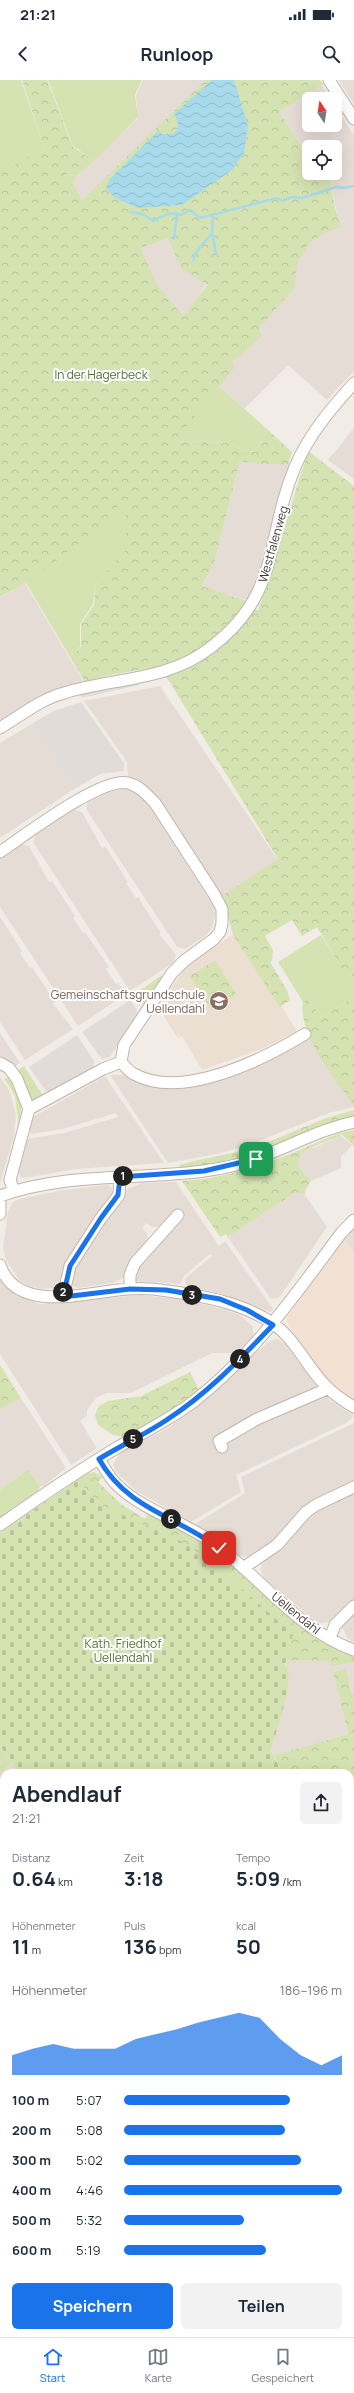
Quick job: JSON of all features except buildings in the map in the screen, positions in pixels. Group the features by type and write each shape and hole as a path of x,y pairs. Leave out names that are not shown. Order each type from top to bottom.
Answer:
{"street":[{"path":"329,80 354,119"},
{"name":"Westfalenweg","path":"0,728 62,693 155,674 172,668 209,649 225,636 253,604 266,574 292,476 305,445 321,420 354,383"},
{"path":"0,852 92,792 113,783 128,783 137,787 155,803 214,894 222,909 220,932 214,939 184,961 172,973 124,1045 121,1062"},
{"path":"121,1062 133,1074 147,1079 184,1082 210,1077 248,1063 270,1054 305,1034"},
{"path":"29,1109 121,1062"},
{"path":"0,1063 8,1068 17,1079 29,1109 10,1180 14,1191"},
{"path":"0,1196 14,1191 61,1180 198,1172 224,1168 256,1159 323,1131 354,1122"},
{"path":"63,1297 70,1266 101,1218 118,1195 120,1177"},
{"path":"0,1202 0,1214"},
{"path":"130,1289 130,1275 135,1263 178,1215"},
{"path":"0,1525 99,1459 168,1420 194,1401 234,1365 273,1325 342,1232 354,1220"},
{"path":"0,1266 2,1272 14,1286 29,1294 46,1298 130,1289 166,1290 220,1299 247,1310 273,1325 287,1336 327,1389 354,1407"},
{"path":"222,1447 219,1441 257,1419 327,1389"},
{"name":"Uellendahl","path":"99,1459 113,1481 125,1492 147,1507 205,1538 243,1568 315,1630 354,1650"},
{"path":"243,1568 277,1545 306,1512 316,1505 354,1487"},
{"path":"330,1638 336,1625 354,1606"}],"shaded area":[{"path":"143,80 235,80 83,222 69,199 76,176 138,118 136,95"},
{"path":"339,80 354,80 354,104"},
{"path":"321,84 326,92 309,92"},
{"path":"302,96 302,132 342,132 342,117 354,136 354,371 327,400 288,365 244,409 175,346 338,219 330,180 342,180 342,140 302,140 302,154 275,114"},
{"path":"165,227 208,281 184,319 129,287 143,234"},
{"path":"354,428 354,479 328,460"},
{"path":"240,461 258,464 292,463 259,579 247,600 202,587 214,564"},
{"path":"25,583 83,681 56,689 0,721 0,598"},
{"path":"137,680 139,685 82,698 79,693"},
{"path":"160,686 278,860 222,896 157,797 145,786 128,778 127,762 84,701"},
{"path":"81,702 124,763 124,771 100,774 76,788 33,723 54,711"},
{"path":"33,723 76,788 0,838 0,743"},
{"path":"118,788 128,789 137,794 150,807 214,907 215,915 212,928 204,937 185,949 177,947 86,809 88,801 98,794"},
{"path":"74,810 82,812 102,848 105,846 128,882 126,883 136,898 138,897 161,933 159,934 176,955 173,963 130,991 33,842 35,836"},
{"path":"22,844 29,846 49,882 52,881 75,916 73,918 83,933 85,932 109,967 106,969 116,984 118,983 126,994 78,1026 0,907 0,858"},
{"path":"0,917 22,951 20,953 30,968 32,967 55,1002 53,1004 73,1029 25,1060 0,1022"},
{"name":"Gemeinschaftsgrundschule Uellendahl","path":"234,934 297,1031 262,1049 202,1070 182,1036 178,1038 158,1007 187,965"},
{"path":"130,1000 137,1010 137,1016 110,1057 102,1059 82,1032"},
{"path":"0,1033 20,1063 14,1067 0,1057"},
{"path":"77,1035 94,1061 93,1069 51,1092 46,1091 29,1067"},
{"path":"308,1036 354,1107 329,1113 251,1144 221,1153 168,1163 110,1075 126,1075 147,1083 188,1084"},
{"path":"105,1076 164,1163 76,1169 25,1178 20,1177 19,1171 27,1139 64,1133 118,1117 116,1113 63,1129 31,1134 29,1131 33,1117"},
{"path":"0,1077 9,1090 16,1114 14,1137 0,1183"},
{"path":"341,1136 352,1145 341,1157 341,1168 311,1181 298,1166 301,1153"},
{"path":"176,1182 219,1246 225,1241 273,1309 271,1312 221,1294 186,1285 185,1279 212,1256 210,1254 185,1275 180,1284 135,1281 133,1277 162,1227 153,1227 146,1223 142,1228 147,1233 148,1242 123,1278 112,1283 77,1288 71,1284 73,1267 101,1231 103,1221 126,1190 142,1183"},
{"path":"108,1185 112,1188 113,1196 83,1234 78,1250 55,1288 42,1289 29,1286 19,1280 6,1260 3,1248 8,1212 13,1202 19,1199 64,1190"},
{"path":"296,1192 305,1195 327,1227 279,1298 271,1299 228,1237"},
{"path":"354,1229 354,1252 344,1240"},
{"path":"344,1240 354,1252 354,1401 333,1385 320,1370 288,1325 286,1318"},
{"path":"0,1280 16,1296 40,1304 140,1295 186,1300 227,1310 241,1316 253,1327 253,1336 239,1350 233,1353 212,1353 131,1393 107,1393 97,1397 87,1410 87,1416 80,1421 97,1448 71,1465 0,1354"},
{"path":"277,1339 285,1344 315,1384 331,1401 354,1416 346,1423 236,1475 241,1492 191,1522 135,1490 116,1472 113,1465 120,1453 168,1428 197,1406 268,1342"},
{"path":"21,1398 66,1468 44,1486 40,1486 28,1469 0,1490 0,1410"},
{"path":"354,1423 354,1483 319,1497 280,1537 253,1555 245,1557 237,1554 223,1542 195,1524 245,1493 241,1477"},
{"path":"354,1493 354,1642 347,1638 344,1630 331,1622 319,1623 313,1620 264,1578 261,1571 262,1564 265,1560 290,1540 313,1513"},
{"path":"286,1660 329,1661 331,1666 354,1663 354,1701 346,1669 333,1672 348,1734 274,1755 271,1750 287,1696"},
{"path":"12,1763 16,1769 4,1769"}],"green space":[{"path":"0,80 21,80 47,156 62,174 76,176 69,199 0,294"},
{"name":"In der Hagerbeck","path":"22,80 47,80 73,147 94,161 76,176 66,174 82,200 206,80 320,80 323,84 310,92 302,92 302,97 279,112 302,148 302,180 330,180 335,208 341,227 328,231 309,243 297,264 295,287 259,328 262,336 231,363 235,367 175,441 231,443 241,450 255,452 268,430 292,452 288,464 258,464 240,461 214,564 202,586 247,601 258,611 308,451 354,486 354,979 350,973 346,975 317,927 302,936 292,920 265,936 273,950 272,961 270,962 287,990 290,1000 280,1007 233,935 222,896 278,859 166,676 151,668 110,675 85,682 70,657 81,647 81,624 94,605 96,583 126,550 126,498 103,524 52,564 0,597 0,174 44,147","holes":["168,238 181,268 207,285 183,316 157,285 140,248"]},
{"path":"48,80 142,80 135,95 138,117 94,161 73,146"},
{"path":"175,347 268,430 255,452 241,450 231,443 154,440"},
{"path":"126,468 126,551 96,583 93,604 80,624 80,647 70,657 26,583 0,597"},
{"path":"321,935 346,974 350,973 354,979 354,997 321,1018 308,999 303,1002 278,962"},
{"path":"215,960 237,995 212,1010 190,976"},
{"path":"161,976 163,977 146,1004 139,1003 133,995"},
{"path":"354,997 354,1107 312,1043 306,1029 303,1015 303,1002 308,999 321,1018"},
{"path":"24,1066 43,1098 34,1101 30,1098 17,1071"},
{"path":"4,1078 13,1078 22,1104 19,1127 15,1096"},
{"path":"354,1110 354,1116 310,1130 249,1157 195,1167 194,1161 251,1149 326,1118"},
{"path":"354,1130 354,1146 340,1133"},
{"path":"340,1133 341,1136 319,1144 318,1142"},
{"path":"318,1142 319,1144 301,1153 298,1166 311,1181 305,1191 305,1195 296,1192 228,1237 226,1234 220,1237 182,1181 235,1173 285,1156"},
{"path":"194,1161 195,1167 182,1168 179,1165"},
{"path":"0,1365 21,1398 0,1410"},
{"path":"190,1372 199,1390 166,1414 125,1437 113,1435 98,1425 95,1415 99,1406 108,1401 141,1396"},
{"path":"28,1469 40,1486 38,1492 0,1519 0,1490"},
{"path":"94,1472 103,1477 98,1482 121,1504 145,1519 149,1512 186,1532 212,1549 299,1625 316,1637 354,1655 354,1663 331,1666 329,1661 286,1660 293,1634 126,1518 99,1504 77,1480 85,1474"},
{"name":"Kath. Friedhof Uellendahl","path":"77,1480 99,1504 182,1542 210,1561 293,1634 285,1665 289,1671 287,1696 271,1750 280,1769 16,1769 0,1746 0,1533"},
{"path":"346,1669 354,1701 354,1769 280,1769 274,1755 348,1734 333,1672"},
{"path":"0,1746 12,1763 4,1769 0,1769"}],"water":[{"path":"212,80 234,80 248,126 244,153 232,170 182,205 138,208 115,198 106,188 110,179 158,131 162,134 173,134 178,127 174,114"}],"waterway":[{"path":"131,212 145,215 153,221 166,215 181,215 190,210 200,218 277,198 282,201 292,197 302,198 336,187 342,188 354,186"},
{"path":"174,239 177,214"},
{"path":"213,214 212,233 216,254"},
{"path":"194,260 194,255 212,233"}],"place":[{"name":"Gemeinschaftsgrundschule Uellendahl","path":"219,1001"}],"route":[{"path":"219,1548 199,1534 136,1500 113,1481 99,1459 119,1446 168,1420 194,1401 234,1365 273,1325 247,1310 220,1299 166,1290 130,1289 63,1297 65,1281 70,1266 82,1250 101,1218 118,1195 120,1177 204,1171 224,1168 256,1159"}]}
